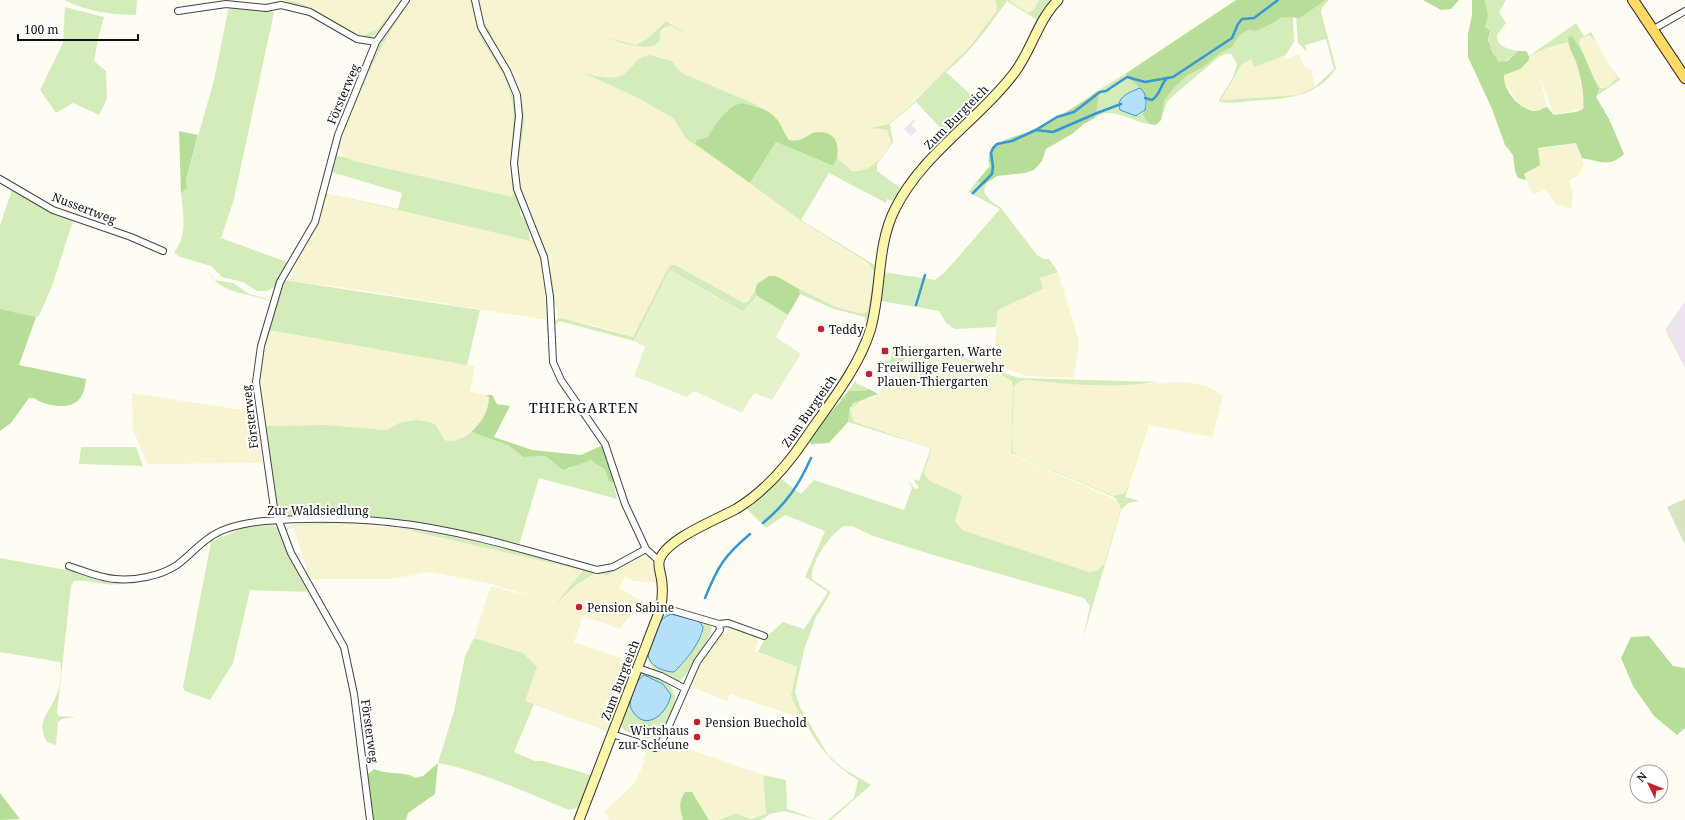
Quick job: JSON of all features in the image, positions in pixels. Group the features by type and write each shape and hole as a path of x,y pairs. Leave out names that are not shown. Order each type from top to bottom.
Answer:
{"main road":[{"path":"1633,0 1685,78"}],"street":[{"name":"Försterweg","path":"370,820 354,694 344,647 291,553 278,521 274,508 256,382 258,361 280,282 315,222 338,135 376,42 406,0"},
{"path":"475,0 481,27 507,71 517,95 519,116 514,163 516,182 524,207 544,257 550,297 553,362 566,387 605,444 624,504 646,549 659,561"},
{"name":"Zum Burgteich","path":"579,820 661,607 662,586 659,561 676,541 752,498 780,471 798,449 852,369 870,332 883,249 889,222 895,208 921,170 974,116 1015,71 1024,59 1045,15 1058,0"},
{"path":"178,11 226,4 266,8 281,5 310,12 357,39 376,42"},
{"path":"1652,30 1685,11"},
{"name":"Nussertweg","path":"0,180 53,210 131,237 164,251"},
{"name":"Zur Waldsiedlung","path":"69,566 115,580 148,576 161,573 176,566 210,537 244,524 278,521 339,519 388,522 424,527 487,540 597,570 613,567 646,549"},
{"path":"661,607 719,624 728,623 764,636"},
{"path":"612,734 655,748 660,746 684,688 697,662 720,630 719,624"},
{"path":"638,668 661,676 684,688"}],"shaded area":[{"path":"293,0 401,0 377,30 362,37 347,32 321,15"},
{"path":"411,0 470,0 474,17 488,49 499,64 511,94 514,126 509,169 514,193 511,197 354,161 345,157 340,149 340,142 347,121 379,48"},
{"path":"478,0 995,0 997,4 996,12 955,62 889,124 875,129 887,130 891,142 876,163 869,169 860,171 852,171 838,159 838,145 833,137 819,131 814,132 804,139 797,141 789,140 776,119 762,107 684,74 678,70 672,61 662,58 614,78 587,74 640,99 674,119 686,139 722,161 801,221 868,264 874,272 871,301 868,311 862,314 836,307 769,276 757,284 752,296 744,303 675,265 671,265 667,270 636,335 631,337 601,327 558,318 545,249 519,181 518,155 524,125 520,97 510,69 490,35 493,33 484,25","holes":["670,22 689,34 670,25 662,29 660,37 647,47 628,45 624,43 636,45 647,39 663,23"]},
{"path":"1009,0 1039,0 1034,9 1028,13"},
{"path":"1589,35 1596,41 1617,78 1609,86 1603,89 1599,88 1579,42 1580,39"},
{"path":"1568,42 1576,62 1584,101 1583,109 1554,115 1540,77 1547,107 1536,111 1527,109 1519,104 1504,81 1504,75 1529,60 1529,56 1547,48"},
{"path":"1299,54 1304,67 1311,69 1315,87 1298,95 1221,100 1242,64 1251,59 1254,67 1283,56 1287,59"},
{"path":"914,119 915,121 911,125 917,130 911,136 904,129"},
{"path":"1576,143 1584,164 1579,175 1569,181 1573,195 1571,209 1556,204 1545,189 1533,195 1524,175 1539,165 1537,149"},
{"path":"329,194 530,241 536,245 545,276 546,320 367,291 290,281 300,254 317,221 325,197"},
{"path":"1058,272 1079,341 1074,378 1028,376 993,365 998,310 1043,289 1040,278"},
{"path":"1685,301 1685,368 1665,330"},
{"path":"268,330 475,366 470,392 486,395 489,397 489,404 483,419 476,427 459,440 449,442 444,440 439,427 431,422 399,423 388,430 325,425 264,426 259,379"},
{"path":"916,350 926,354 934,351 947,353 1006,376 1013,386 1011,454 1117,500 1121,508 1104,564 1100,569 1095,572 1089,572 962,530 955,521 962,496 930,481 924,474 931,447 855,422 852,419 851,409 855,404 862,399 870,399 878,394 887,386 906,355 911,351"},
{"path":"1023,380 1146,384 1184,382 1207,386 1223,396 1212,437 1149,425 1128,489 1122,495 1114,496 1019,456 1013,452 1014,387 1016,383"},
{"path":"132,393 255,412 263,463 147,464 133,429"},
{"path":"341,523 408,529 583,570 559,601 576,585 597,572 606,576 640,554 647,556 658,570 658,583 634,581 625,576 619,588 647,604 641,611 639,609 635,615 632,613 620,629 583,616 574,642 634,663 609,732 524,701 523,653 474,638 491,586 539,599 492,584 430,572 390,579 310,579 293,526"},
{"path":"732,629 740,629 756,636 758,642 754,651 797,667 791,696 803,719 730,694 727,701 689,686 699,665 722,634"},
{"path":"668,742 763,775 766,814 751,819 736,813 719,820 709,820 703,809 680,806 683,820 610,820 604,812 634,784 645,761 643,760 647,749 660,750"}],"green space":[{"path":"64,0 137,0 136,15 99,12"},
{"path":"284,0 301,4 347,32 362,36 377,30 401,0 403,0 379,32 368,39 346,33 318,16"},
{"path":"409,0 411,0 394,25 374,62 345,125 341,137 340,149 336,148 337,142 376,49"},
{"path":"470,0 472,0 478,25 504,71 515,103 516,117 512,154 521,205 520,214 528,225 530,240 536,242 541,257 536,248 530,241 329,194 321,206 308,241 299,254 325,193 398,209 402,193 331,172 335,156 345,157 354,161 511,197 514,193 511,169 513,109 511,96 501,70 479,33"},
{"path":"477,0 482,18 486,26 494,33 491,33 491,37 509,68 522,101 524,125 518,167 520,182 525,199 547,255 556,308 551,291 546,257 520,189 517,176 516,159 521,125 518,95 509,71 484,26"},
{"path":"995,0 1009,0 1028,13 1034,9 1039,0 1050,0 1037,20 1007,1 972,47 946,72 980,103 947,135 916,102 890,124 893,142 877,164 877,171 900,188 893,201 887,199 886,203 829,173 801,220 876,266 872,305 867,318 864,322 865,317 834,309 800,294 799,289 836,307 862,314 868,311 874,272 868,263 801,221 750,183 776,142 833,166 838,153 838,159 852,171 865,169 875,163 891,142 887,130 871,128 889,124 915,101 969,47 996,12 997,4"},
{"path":"1236,0 1326,0 1300,18 1282,17 1256,31 1248,30 1239,36 1232,47 1222,52 1202,68 1188,75 1173,89 1164,101 1161,120 1156,125 1149,124 1142,114 1146,108 1146,97 1139,87 1125,74"},
{"path":"1326,0 1329,0 1322,8 1321,12 1336,68 1319,86 1309,92 1298,95 1315,87 1334,69 1326,39 1305,45 1307,52 1298,43 1296,17 1300,18"},
{"path":"1423,0 1459,0 1451,9 1441,10"},
{"path":"1472,0 1485,0 1488,16 1485,27 1490,31 1488,40 1492,52 1499,62 1507,61 1518,51 1526,51 1529,56 1529,60 1520,69 1504,75 1504,81 1513,98 1529,110 1536,111 1547,107 1554,115 1576,112 1583,109 1583,91 1576,62 1568,41 1568,38 1571,36 1573,37 1584,55 1599,90 1596,97 1609,119 1624,154 1614,161 1599,162 1582,158 1576,143 1538,148 1540,165 1524,174 1526,180 1518,178 1515,171 1513,155 1505,145 1492,109 1468,57 1468,34 1472,15"},
{"path":"1485,0 1506,0 1499,12 1506,23 1497,35 1497,39 1504,47 1518,51 1503,63 1499,62 1489,45 1490,34 1485,27 1488,16"},
{"path":"229,6 274,12 234,199 221,238 287,262 276,286 267,291 257,291 243,282 222,277 211,266 180,257 174,252 181,238 184,224 181,193 187,188 186,179 214,80"},
{"path":"65,7 104,17 94,61 106,71 107,99 99,115 73,103 56,113 40,90 63,43"},
{"path":"1282,16 1293,17 1294,42 1284,57 1283,56 1254,67 1251,59 1242,64 1221,100 1298,95 1286,98 1235,103 1220,102 1219,100 1233,77 1237,64 1231,54 1226,54 1219,57 1167,102 1161,120 1164,101 1173,89 1188,75 1202,68 1222,52 1232,47 1239,36 1248,30 1256,31 1269,25"},
{"path":"666,21 696,38 670,25 662,29 659,41 655,45 649,47 635,46 608,38 636,45 647,39"},
{"path":"1576,23 1584,36 1591,32 1596,41 1589,35 1580,39 1579,42 1584,55 1573,37 1568,38 1568,42 1547,48 1529,56"},
{"path":"649,55 672,61 678,70 684,74 762,107 742,103 726,111 708,137 697,140 695,144 700,148 686,139 674,119 640,99 584,73 605,77 616,77 626,73 639,59"},
{"path":"1612,68 1620,80 1595,97 1595,80 1600,88 1603,89 1609,86 1617,78"},
{"path":"1125,74 1140,88 1129,92 1136,116 1142,114 1149,124 1114,113 1101,114 1095,118 1099,97 1097,91"},
{"path":"1097,91 1099,97 1095,118 1084,124 1072,134 1046,149 1042,161 1034,170 1025,173 997,176 985,184 977,181 990,166 989,154 996,144 1028,132 1046,123"},
{"path":"742,103 753,105 773,115 777,119 789,140 795,141 803,139 814,132 830,135 834,138 838,148 836,160 833,166 776,142 750,183 695,144 697,140 708,137 718,121 726,112"},
{"path":"179,131 198,135 186,179 187,188 181,193"},
{"path":"977,181 987,182 984,189 985,194 991,201 1001,208 1037,255 1044,259 1049,259 1058,272 1040,278 1043,289 998,310 996,327 955,329 946,323 939,311 881,301 883,272 935,280 945,272 1000,209 968,192"},
{"path":"12,190 53,214 73,221 52,286 39,316 36,317 0,309 0,225"},
{"path":"541,260 549,302 549,324 547,335 546,299"},
{"path":"671,265 675,265 744,303 748,301 755,291 757,296 743,312 670,270 634,341 559,321 553,327 554,322 558,318 561,318 633,337 667,270"},
{"path":"670,270 742,312 757,296 788,315 776,337 801,354 772,400 754,393 742,413 694,391 687,397 634,376 645,347 634,341"},
{"path":"769,276 776,276 799,289 800,294 788,315 757,296 755,291 757,284"},
{"path":"215,280 233,283 249,294 264,298 270,302 261,298 236,292 221,285"},
{"path":"284,280 480,310 467,365 268,330"},
{"path":"0,309 36,317 19,365 86,379 83,393 76,402 71,405 59,406 44,403 34,398 29,398 11,423 0,431"},
{"path":"897,346 926,347 942,350 1019,378 1158,382 1125,385 1093,385 1027,380 1019,382 1014,387 1013,452 1019,456 1114,496 1125,493 1130,482 1125,497 1140,501 1128,503 1121,510 1083,638 1090,606 1084,598 940,557 873,536 852,526 844,526 827,542 817,557 812,573 812,579 831,592 816,617 804,650 795,692 800,707 828,755 844,769 871,785 831,820 828,820 854,798 858,780 846,772 827,755 813,736 793,701 791,696 797,667 758,652 765,638 783,622 804,629 828,592 805,577 825,531 785,515 766,528 745,507 756,502 780,478 801,494 814,480 904,510 912,488 909,481 915,489 919,488 913,479 919,481 931,448 848,422 851,408 855,403 862,399 851,409 852,418 855,422 932,448 924,474 930,481 962,496 955,521 962,530 1091,572 1101,568 1104,564 1121,508 1114,497 1011,453 1013,386 1011,381 999,373 947,353 934,351 926,354 920,351 911,351 896,369 882,364 885,360 890,361 894,348"},
{"path":"856,380 856,383 869,389 844,396"},
{"path":"869,389 878,394 854,403 850,408 848,422 829,443 811,444 809,441 810,437 849,391 865,391"},
{"path":"486,395 492,395 497,404 510,406 494,437 532,450 581,455 601,446 604,449 613,475 613,482 609,482 605,470 591,460 563,470 545,456 523,457 508,445 471,432 481,421 486,412 489,397"},
{"path":"416,420 435,424 444,440 455,440 471,432 508,445 523,457 545,456 552,462 569,469 581,462 591,460 605,470 609,482 613,482 617,499 539,478 519,545 395,519 340,513 281,516 275,497 264,426 325,425 387,430 399,423"},
{"path":"81,447 136,447 143,466 79,464"},
{"path":"1685,499 1685,545 1667,507"},
{"path":"338,522 379,525 341,523 293,526 286,532 285,530 292,525"},
{"path":"271,524 278,528 281,533 294,566 308,592 250,590 233,663 210,700 185,691 183,687 211,542 244,527"},
{"path":"396,527 469,540 598,571 615,568 640,554 606,576 597,572 576,585 556,604 583,570"},
{"path":"0,558 72,571 102,580 124,581 125,583 112,585 87,581 74,581 71,586 57,713 59,716 77,717 62,719 58,722 56,745 47,742 42,728 44,718 59,689 61,675 60,662 0,652"},
{"path":"670,612 693,618 693,620 677,614 682,666 703,633 695,621 696,619 712,627 708,640 698,657 687,673 678,682 656,672 648,660 648,644 654,628 664,615"},
{"path":"1649,636 1673,666 1685,668 1685,728 1677,735 1654,716 1633,686 1621,658 1631,637"},
{"path":"474,638 523,653 537,667 525,701 534,704 514,752 535,761 543,761 591,775 579,807 569,810 488,777 438,763 454,711 465,656"},
{"path":"642,673 660,679 672,688 675,701 671,715 659,735 647,739 624,730 621,726 637,676"},
{"path":"438,763 435,794 408,813 406,820 371,820 366,779 368,774 374,769 385,772 407,774 415,778 423,776"},
{"path":"763,775 786,780 787,809 819,820 784,811 770,814 761,820 719,820 736,813 751,819 766,814"},
{"path":"685,792 692,792 709,820 683,820 680,806 681,799"},
{"path":"0,793 20,819 0,820"}],"water":[{"path":"1140,88 1146,98 1145,110 1136,116 1120,110 1119,105 1121,98"},
{"path":"671,614 699,621 703,627 702,633 696,645 683,663 674,672 666,671 654,665 649,658 648,653 648,649 659,623"},
{"path":"644,675 663,684 671,695 664,710 659,716 647,721 641,719 635,714 630,706 634,689 638,681"}],"waterway":[{"path":"973,193 992,174 993,167 991,153 997,144 1012,141 1036,130 1057,117 1074,112 1100,92 1106,91 1127,77 1145,82 1173,77 1232,38 1238,24 1242,19 1254,18 1278,0"},
{"path":"1145,98 1152,100 1155,98 1167,78"},
{"path":"1036,130 1053,132 1121,104"},
{"path":"916,305 925,275"},
{"path":"763,523 779,509 791,494 802,477 811,458"},
{"path":"705,598 718,569 728,555 750,534"}],"place":[{"name":"Teddy","path":"821,329"},
{"name":"Thiergarten, Warte","path":"885,351"},
{"name":"Freiwillige Feuerwehr Plauen-Thiergarten","path":"869,374"},
{"name":"Pension Sabine","path":"579,607"},
{"name":"Pension Buechold","path":"697,722"},
{"name":"Wirtshaus zur Scheune","path":"697,737"}],"district":[{"name":"THIERGARTEN","path":"584,407"}]}
